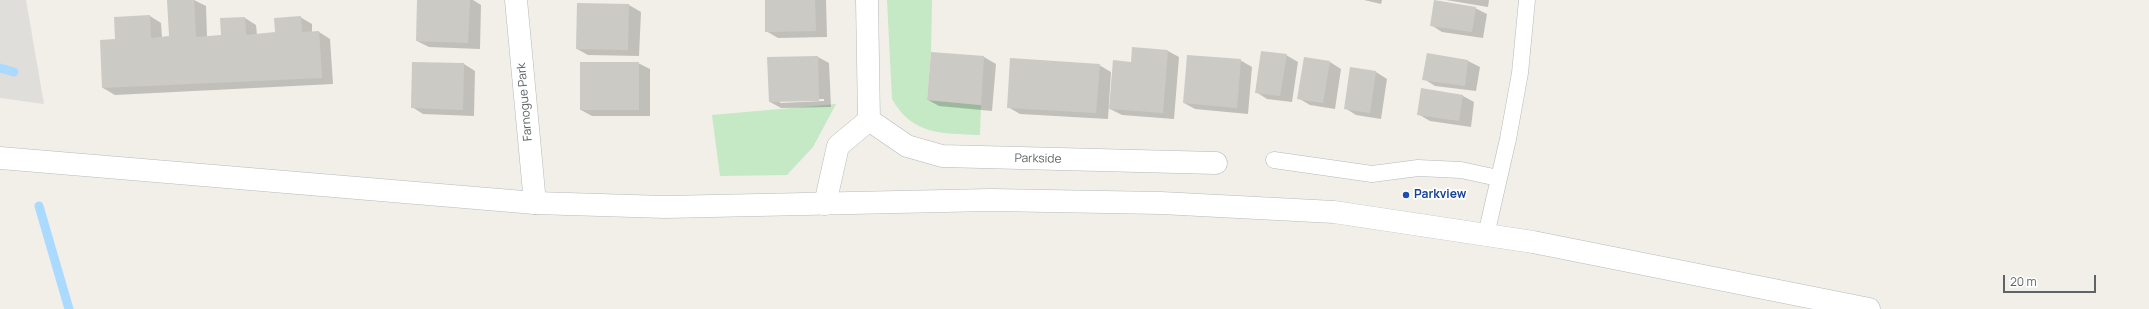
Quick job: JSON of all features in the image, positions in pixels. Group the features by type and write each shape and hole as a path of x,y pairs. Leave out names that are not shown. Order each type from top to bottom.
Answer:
{"main road":[{"name":"Farnogue Park","path":"516,0 535,203"},
{"path":"825,204 838,146 869,120 866,0"},
{"name":"Parkside","path":"869,120 907,146 942,156 1216,163"},
{"path":"0,158 535,203 665,206 991,200 1161,203 1334,212 1533,242 1869,309"}],"lane":[{"path":"1486,235 1508,139 1520,73 1527,0"},
{"path":"1274,160 1372,174 1418,168 1461,170 1498,178"}],"shaded area":[{"path":"0,0 26,0 44,104 0,98"}],"green space":[{"path":"887,0 932,0 931,52 927,100 981,105 980,135 953,134 930,130 909,120 900,111 892,99"},
{"path":"836,104 813,147 787,175 720,176 712,115"}],"building":[{"path":"167,0 194,0 196,37 221,35 220,18 245,17 246,35 275,32 274,18 301,16 302,32 319,31 322,78 102,88 100,40 115,39 114,17 150,15 151,38 169,36"},
{"path":"417,0 470,0 468,43 416,41"},
{"path":"765,0 815,0 816,31 765,32"},
{"path":"1434,0 1476,7 1472,32 1430,26"},
{"path":"577,3 629,4 628,50 576,49"},
{"path":"1132,47 1168,50 1163,113 1109,109 1113,60 1131,62"},
{"path":"1261,51 1287,54 1280,96 1255,93"},
{"path":"931,52 984,56 981,105 927,100"},
{"path":"1427,53 1468,60 1465,86 1422,80"},
{"path":"1187,55 1241,59 1237,108 1183,103"},
{"path":"818,56 819,101 769,102 767,57"},
{"path":"1304,57 1330,61 1323,103 1297,99"},
{"path":"1010,58 1100,64 1096,113 1007,108"},
{"path":"412,62 464,63 463,110 411,108"},
{"path":"580,62 639,62 639,110 580,110"},
{"path":"1350,67 1376,71 1370,113 1344,109"},
{"path":"1421,88 1463,95 1459,121 1417,115"}],"waterway":[{"path":"0,68 14,72"},
{"path":"39,206 69,309"}],"place":[{"name":"Parkview","path":"1406,195"}]}
